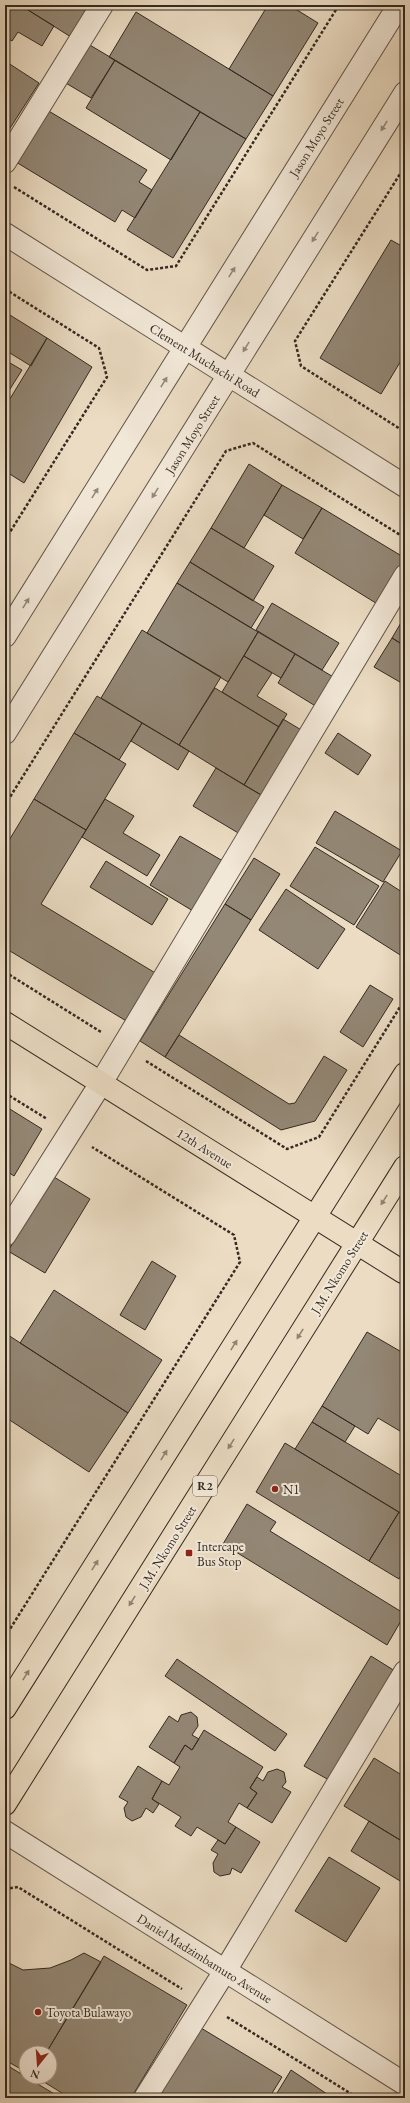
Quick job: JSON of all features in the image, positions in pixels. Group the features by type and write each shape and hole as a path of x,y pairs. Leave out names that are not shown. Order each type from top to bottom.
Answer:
{"main road":[{"name":"12th Avenue","path":"5,1023 404,1272"},
{"path":"5,1708 405,1074"},
{"name":"J.M. Nkomo Street","path":"5,1804 405,1167"}],"street":[{"path":"5,162 102,5"},
{"name":"Jason Moyo Street","path":"5,636 399,5"},
{"name":"Jason Moyo Street","path":"5,733 405,93"},
{"name":"Clement Muchachi Road","path":"5,234 405,486"},
{"path":"5,1234 101,1083 405,576"},
{"path":"145,2098 225,1970 405,1672"},
{"name":"Daniel Madzimbamuto Avenue","path":"5,1832 405,2084"}],"path":[{"path":"12,186 147,270 176,266 339,5"},
{"path":"405,166 295,341 301,366 405,432"},
{"path":"5,289 99,348 106,377 5,540"},
{"path":"5,805 226,451 254,444 405,538"},
{"path":"5,972 287,1149 319,1137 405,999"},
{"path":"5,1093 234,1235 240,1262 5,1637"}],"building":[{"path":"5,5 20,5 54,26 42,46 18,32 12,41 5,37"},
{"path":"20,5 91,5 71,37"},
{"path":"268,5 289,5 318,23 273,96 229,69"},
{"path":"136,12 273,96 246,139 109,57"},
{"path":"83,41 115,60 91,98 59,79"},
{"path":"115,60 200,112 171,160 86,108"},
{"path":"5,61 39,83 5,136"},
{"path":"42,107 147,170 139,182 152,190 135,218 122,210 115,222 11,159"},
{"path":"200,112 246,139 173,258 127,230"},
{"path":"391,240 405,248 405,354 381,394 320,358"},
{"path":"5,312 47,338 31,366 5,350"},
{"path":"47,338 92,367 24,483 5,471 5,407"},
{"path":"5,360 22,370 5,397"},
{"path":"249,464 282,485 244,548 211,528"},
{"path":"282,485 322,508 303,539 264,515"},
{"path":"322,508 405,558 405,562 379,605 295,553"},
{"path":"211,528 274,566 253,601 190,562"},
{"path":"190,562 264,607 251,628 177,583"},
{"path":"177,583 258,632 228,682 147,633"},
{"path":"272,603 339,643 322,670 256,630"},
{"path":"405,616 405,646 392,638"},
{"path":"142,630 221,677 179,745 101,698"},
{"path":"258,632 295,654 281,678 244,656"},
{"path":"392,638 405,646 405,685 374,667"},
{"path":"295,654 340,681 322,710 278,683"},
{"path":"244,656 272,673 257,696 287,714 279,727 222,692"},
{"path":"215,688 279,727 244,785 179,745"},
{"path":"97,696 142,723 119,760 74,733"},
{"path":"283,719 308,734 268,799 244,785"},
{"path":"142,723 189,751 178,770 131,741"},
{"path":"74,733 126,764 86,830 34,799"},
{"path":"338,733 371,755 358,775 325,753"},
{"path":"216,768 268,799 245,837 193,806"},
{"path":"34,799 86,830 41,904 157,974 128,1022 5,948 5,847"},
{"path":"105,799 134,816 123,833 160,855 147,876 82,837"},
{"path":"335,811 402,851 383,882 316,843"},
{"path":"180,836 228,864 198,914 150,885"},
{"path":"315,847 379,886 354,925 290,886"},
{"path":"254,858 280,874 251,920 225,904"},
{"path":"106,861 168,899 152,925 90,887"},
{"path":"385,881 405,894 405,958 356,927"},
{"path":"286,889 345,929 318,969 259,930"},
{"path":"225,904 251,920 165,1057 140,1041"},
{"path":"370,985 393,999 363,1047 340,1032"},
{"path":"179,1035 289,1104 295,1103 324,1056 347,1070 315,1121 281,1130 165,1057"},
{"path":"5,1106 42,1129 14,1176 5,1170"},
{"path":"54,1177 90,1199 45,1273 8,1251"},
{"path":"152,1261 176,1276 145,1330 120,1315"},
{"path":"54,1290 162,1360 128,1413 20,1343"},
{"path":"367,1332 405,1354 405,1434 378,1418 368,1434 322,1406"},
{"path":"5,1333 128,1413 89,1472 5,1417"},
{"path":"322,1406 355,1426 345,1442 312,1422"},
{"path":"312,1422 405,1478 405,1516 295,1449"},
{"path":"285,1443 399,1512 369,1561 256,1492"},
{"path":"247,1504 276,1522 270,1531 405,1614 387,1645 223,1544"},
{"path":"399,1512 405,1516 405,1568 399,1579 369,1561"},
{"path":"371,1656 395,1671 329,1780 304,1766"},
{"path":"177,1659 287,1734 275,1751 165,1676"},
{"path":"405,1693 405,1705 399,1702"},
{"path":"191,1712 197,1717 198,1726 192,1735 199,1739 192,1750 185,1745 174,1763 149,1747 169,1716 178,1722 181,1715"},
{"path":"204,1730 263,1767 250,1788 257,1793 247,1808 239,1803 228,1822 236,1827 225,1844 197,1827 191,1836 175,1826 181,1817 152,1799 162,1781 169,1785 180,1767 174,1763 185,1745 192,1750"},
{"path":"374,1758 405,1777 405,1843 344,1806"},
{"path":"138,1766 162,1781 152,1799 159,1804 153,1813 146,1808 141,1817 132,1821 126,1817 124,1808 128,1802 119,1797"},
{"path":"277,1769 284,1772 286,1782 282,1787 291,1792 272,1823 247,1808 257,1793 250,1788 257,1777 263,1781 268,1772"},
{"path":"369,1821 405,1843 405,1884 351,1851"},
{"path":"236,1827 260,1842 241,1873 232,1868 230,1874 220,1876 214,1872 213,1863 218,1854 211,1850 218,1840 225,1844"},
{"path":"329,1857 380,1888 346,1942 295,1911"},
{"name":"Toyota Bulawayo","path":"84,1953 101,1962 51,2045 18,2045 18,2067 5,2060 5,1961 23,1970 50,1968"},
{"path":"104,1956 187,2005 131,2098 70,2098 49,2085 58,2085 58,2045 51,2045"},
{"path":"201,2028 282,2077 269,2098 158,2098"},
{"path":"5,2064 18,2072 18,2085 39,2085 61,2098 5,2098"},
{"path":"291,2070 333,2098 274,2098"}],"place":[{"name":"N1","path":"275,1489"},
{"name":"Intercape Bus Stop","path":"189,1553"},
{"name":"Toyota Bulawayo","path":"38,2012"}]}
